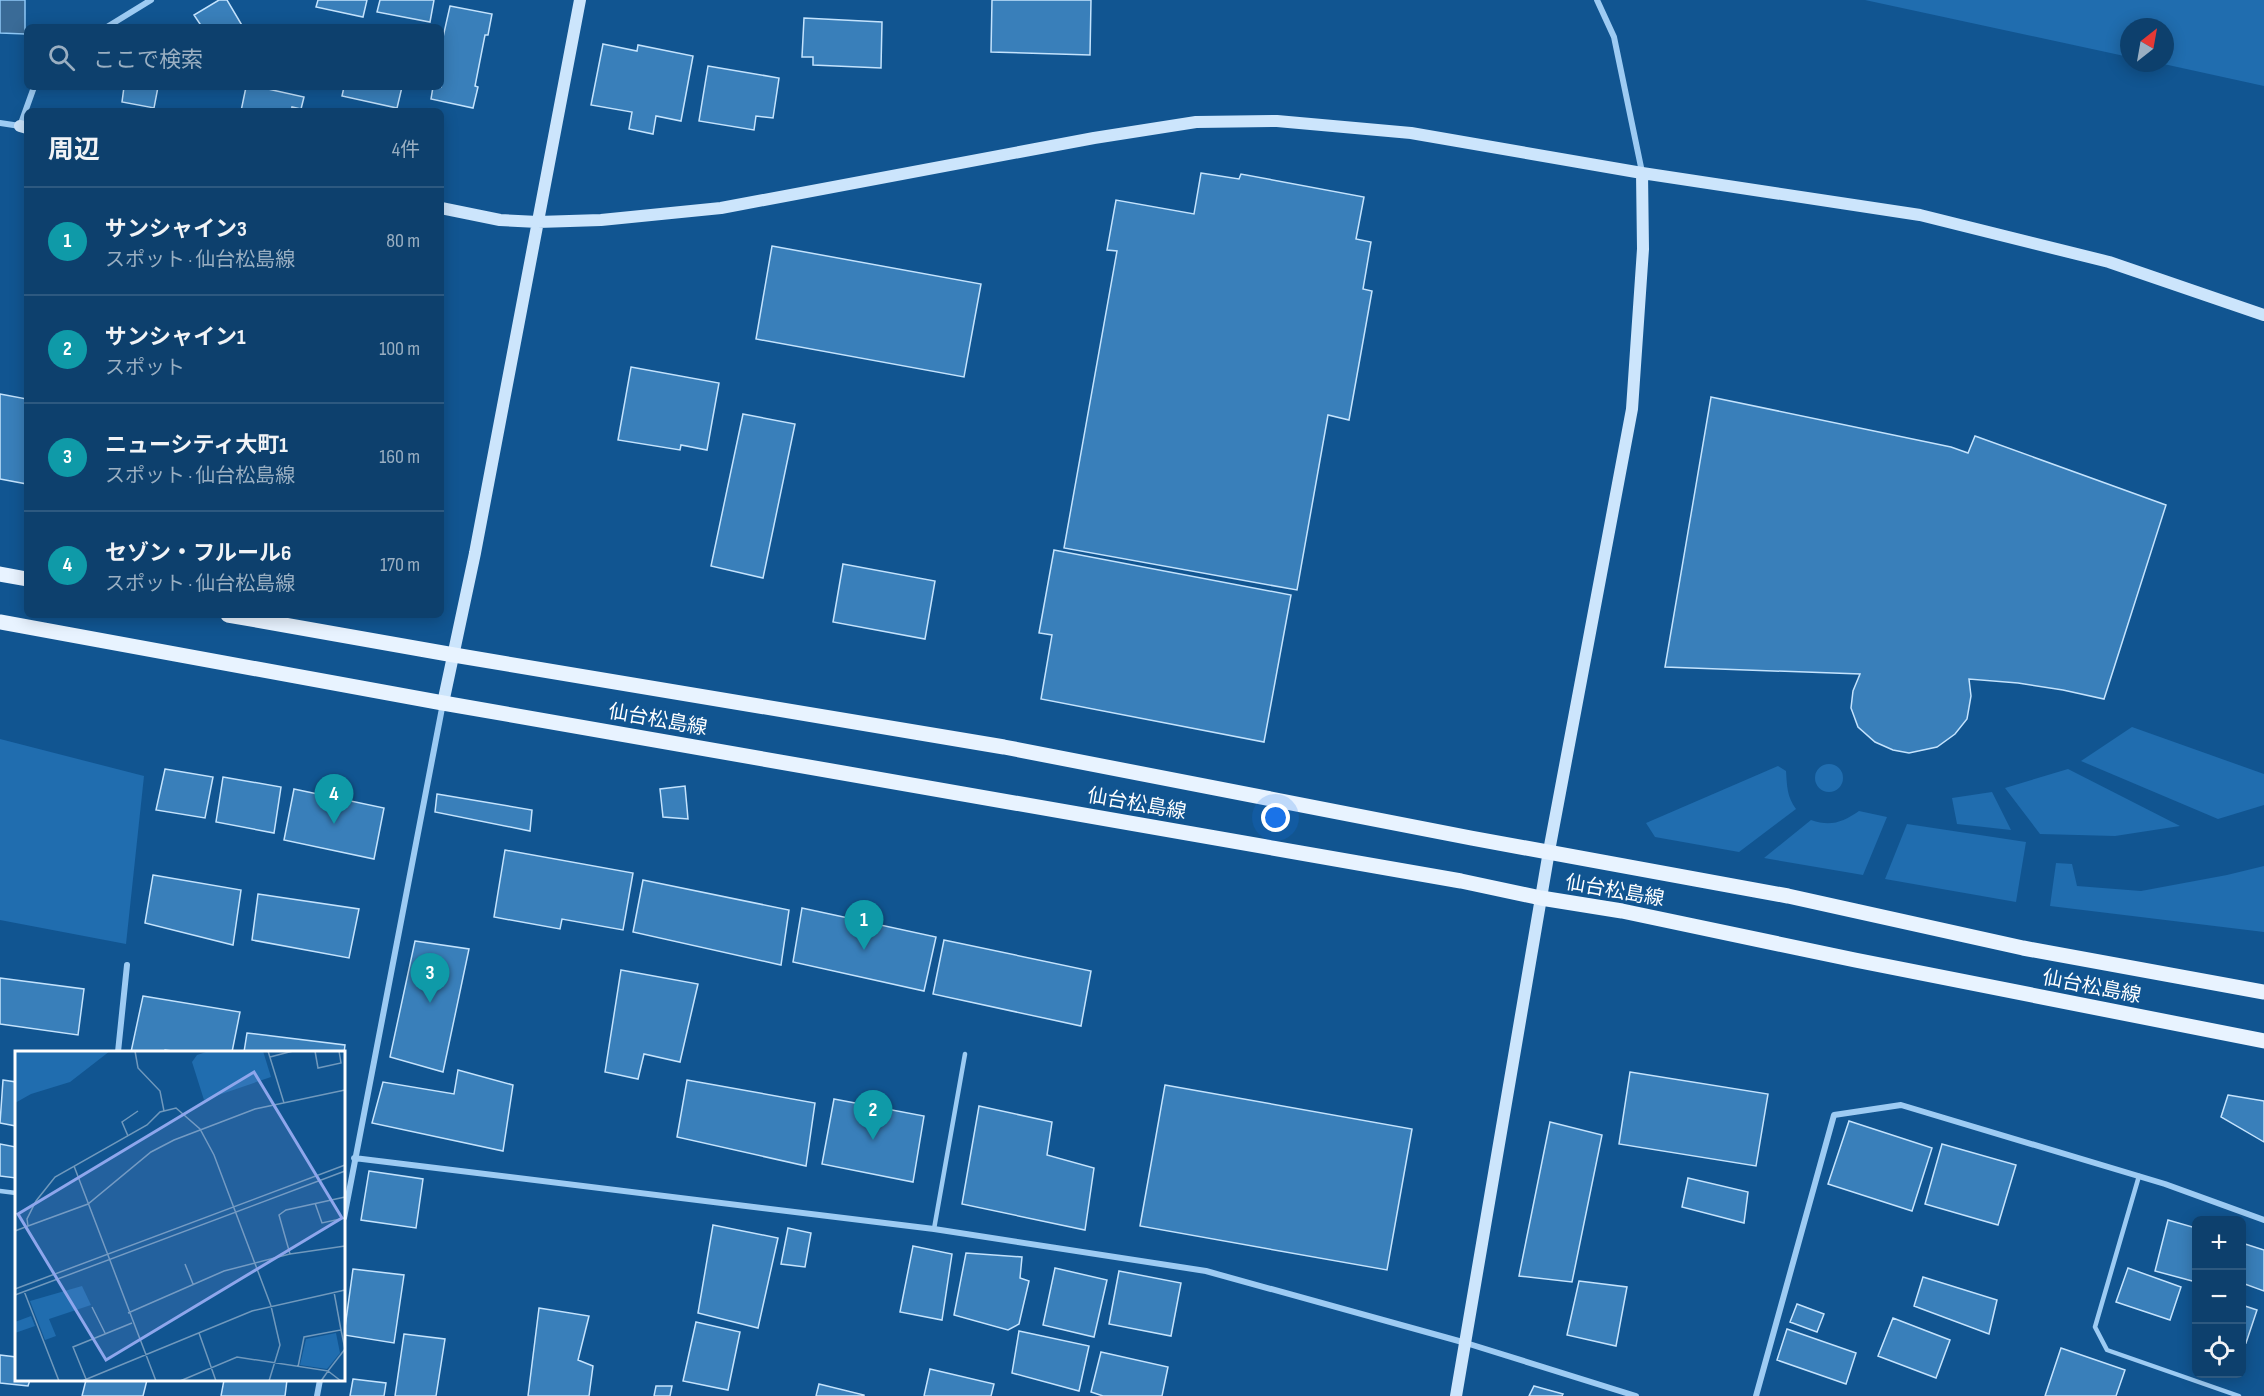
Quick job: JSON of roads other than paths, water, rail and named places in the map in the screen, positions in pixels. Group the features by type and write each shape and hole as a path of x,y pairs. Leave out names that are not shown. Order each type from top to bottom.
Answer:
{"main road":[{"path":"0,574 24,578"},
{"name":"仙台松島線","path":"245,618 1004,747 1470,838 1788,897 2023,948 2264,992"},
{"name":"仙台松島線","path":"0,622 443,703 1461,881 1541,898 1622,911 2264,1041"}],"street":[{"path":"112,24 151,0"},
{"path":"345,1212 580,0"},
{"path":"1456,1396 1549,851 1632,409 1643,249 1642,173 1614,38 1597,0"},
{"path":"28,108 33,90"},
{"path":"444,209 500,219 538,222 601,220 721,208 1094,138 1196,122 1277,121 1411,133 1642,173 1920,215 2109,262 2264,315"},
{"path":"0,123 23,127"},
{"path":"118,1051 127,965"},
{"path":"1756,1396 1834,1115 1901,1105 2139,1176 2264,1220"},
{"path":"354,1158 934,1229 1206,1271 1466,1343 1636,1396"},
{"path":"317,1396 320,1381"}],"lane":[{"path":"934,1229 965,1054"},
{"path":"2139,1176 2095,1327 2108,1350 2239,1396"},
{"path":"0,1191 15,1193"}],"place":[{"name":"セゾン・フルール6","path":"334,824"},
{"name":"サンシャイン3","path":"864,950"},
{"name":"ニューシティ大町1","path":"430,1003"},
{"name":"サンシャイン1","path":"873,1140"}]}
